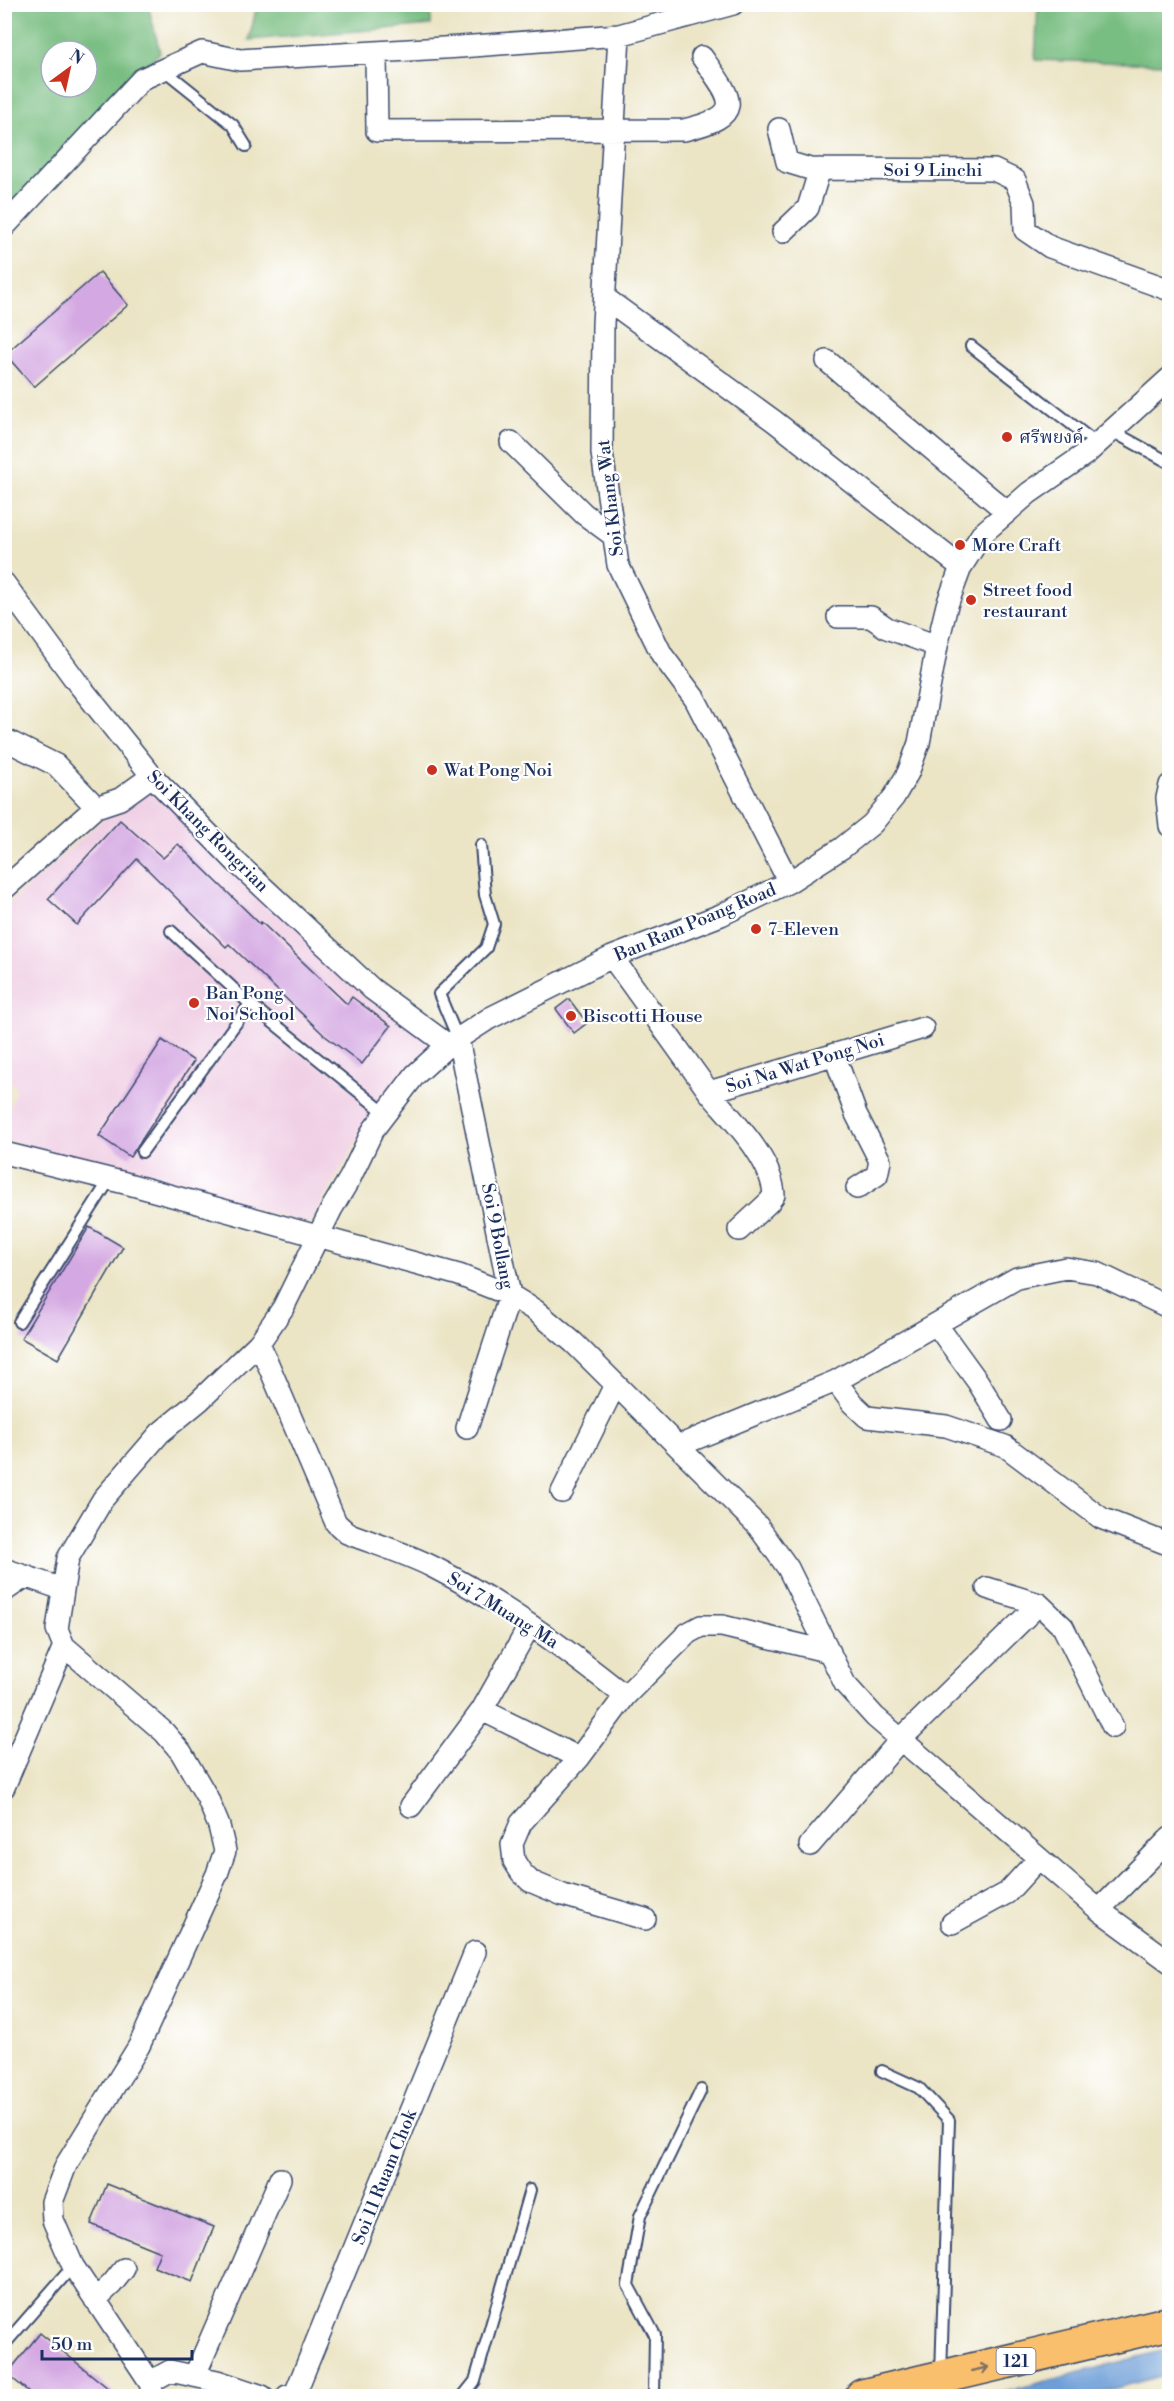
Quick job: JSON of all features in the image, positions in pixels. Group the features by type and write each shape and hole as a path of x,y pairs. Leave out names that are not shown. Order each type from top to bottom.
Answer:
{"main road":[{"name":"121","path":"862,2397 1170,2324"}],"street":[{"path":"4,227 142,79 202,52 240,60 619,35 733,4"},
{"name":"Soi Khang Wat","path":"619,35 605,298 602,453 618,565 662,655 694,699 789,882"},
{"path":"376,52 377,131 684,130 715,120 725,113 729,102 728,94 702,57"},
{"name":"Soi 9 Linchi","path":"779,129 787,162 810,169 994,170 1015,180 1024,203 1025,230 1050,247 1170,290"},
{"path":"783,232 808,208 820,169"},
{"path":"605,298 774,421 961,567"},
{"path":"827,361 1007,512"},
{"name":"Ban Ram Poang Road","path":"64,1646 57,1629 68,1558 103,1499 160,1433 199,1401 259,1343 283,1308 373,1130 416,1076 453,1042 490,1018 612,957 721,915 789,882 842,848 872,824 894,797 908,772 919,743 947,606 961,567 982,534 1029,493 1104,438 1170,378"},
{"path":"511,442 584,514 614,536"},
{"name":"Soi Khang Rongrian","path":"4,583 76,681 152,776 236,862 372,989 453,1042"},
{"path":"838,617 871,617 887,628 937,646"},
{"path":"4,739 56,765 96,807"},
{"path":"4,889 96,807 120,799 152,776"},
{"path":"1170,785 1167,798 1170,826"},
{"name":"Soi Na Wat Pong Noi","path":"612,957 709,1092 923,1028"},
{"name":"Soi 9 Bollang","path":"453,1042 510,1295 467,1428"},
{"path":"834,1054 856,1114 880,1161 880,1170 877,1175 858,1188"},
{"path":"709,1092 754,1148 771,1176 774,1196 739,1230"},
{"path":"4,1153 111,1179 318,1238 459,1275 510,1295 536,1311 574,1343 757,1525 788,1568 845,1684 875,1717 1098,1910 1170,1962"},
{"path":"678,1446 836,1381 1017,1278 1066,1268 1097,1273 1170,1308"},
{"path":"936,1324 1002,1420"},
{"name":"Soi 7 Muang Ma","path":"259,1343 336,1523 347,1533 432,1567 530,1625 578,1658 624,1696"},
{"path":"836,1381 852,1403 867,1417 946,1426 1005,1446 1101,1518 1170,1545"},
{"path":"562,1492 615,1385"},
{"path":"4,1569 62,1589"},
{"path":"4,1591 26,1576"},
{"path":"987,1588 1039,1604 1063,1627 1113,1727"},
{"path":"810,1845 901,1739 1039,1604"},
{"path":"411,1806 482,1710 530,1625"},
{"path":"645,1919 563,1895 530,1881 514,1861 512,1844 521,1823 579,1758 624,1696 688,1633 701,1626 722,1626 830,1652"},
{"path":"4,1787 64,1646 164,1731 182,1752 207,1797 219,1826 225,1851 217,1874 139,2046 66,2165 52,2202 53,2220 73,2266 152,2389 170,2371 195,2375 262,2397"},
{"path":"482,1710 579,1758"},
{"path":"1098,1910 1170,1838"},
{"path":"952,1923 1007,1893 1039,1858"},
{"name":"Soi 11 Ruam Chok","path":"287,2397 295,2394 475,1952"},
{"path":"195,2375 280,2179"},
{"path":"95,2300 124,2269"}],"lane":[{"path":"163,69 233,125 246,146"},
{"path":"971,346 1104,438 1170,464"},
{"path":"453,1042 439,994 486,948 494,924 485,895 481,845"},
{"path":"171,931 250,1004 385,1113"},
{"path":"142,1152 250,1004"},
{"path":"19,1322 111,1179"},
{"path":"882,2072 918,2088 949,2120 940,2378"},
{"path":"654,2397 655,2335 628,2285 640,2216 701,2090"},
{"path":"463,2397 475,2381 530,2190"},
{"path":"4,2345 73,2266"}],"shaded area":[{"name":"Ban Pong Noi School","path":"144,782 432,1042 380,1100 310,1224 5,1140 4,1121 17,1088 5,1075 5,907"}],"green space":[{"path":"5,5 148,5 160,52 5,209"},
{"path":"257,5 431,5 431,25 249,40"},
{"path":"1038,5 1169,5 1169,93 1165,64 1035,60"}],"water":[{"path":"1169,2349 1169,2374 1086,2396 990,2396"}],"building":[{"path":"100,272 128,305 34,387 5,354"},
{"path":"120,820 163,858 178,844 347,1004 352,997 391,1026 362,1064 324,1035 229,944 226,947 137,859 77,925 48,899"},
{"name":"Biscotti House","path":"569,999 587,1023 574,1033 556,1009"},
{"path":"162,1040 194,1061 130,1157 99,1136"},
{"path":"89,1227 123,1247 58,1359 21,1338"},
{"path":"107,2184 214,2227 192,2282 154,2267 160,2252 91,2224"},
{"path":"40,2333 119,2397 35,2397 7,2374"}],"place":[{"name":"ศรีพยงค์","path":"1007,437"},
{"name":"More Craft","path":"960,545"},
{"name":"Street food restaurant","path":"971,600"},
{"name":"Wat Pong Noi","path":"432,770"},
{"name":"7-Eleven","path":"756,929"},
{"name":"Ban Pong Noi School","path":"194,1003"},
{"name":"Biscotti House","path":"571,1016"}]}
